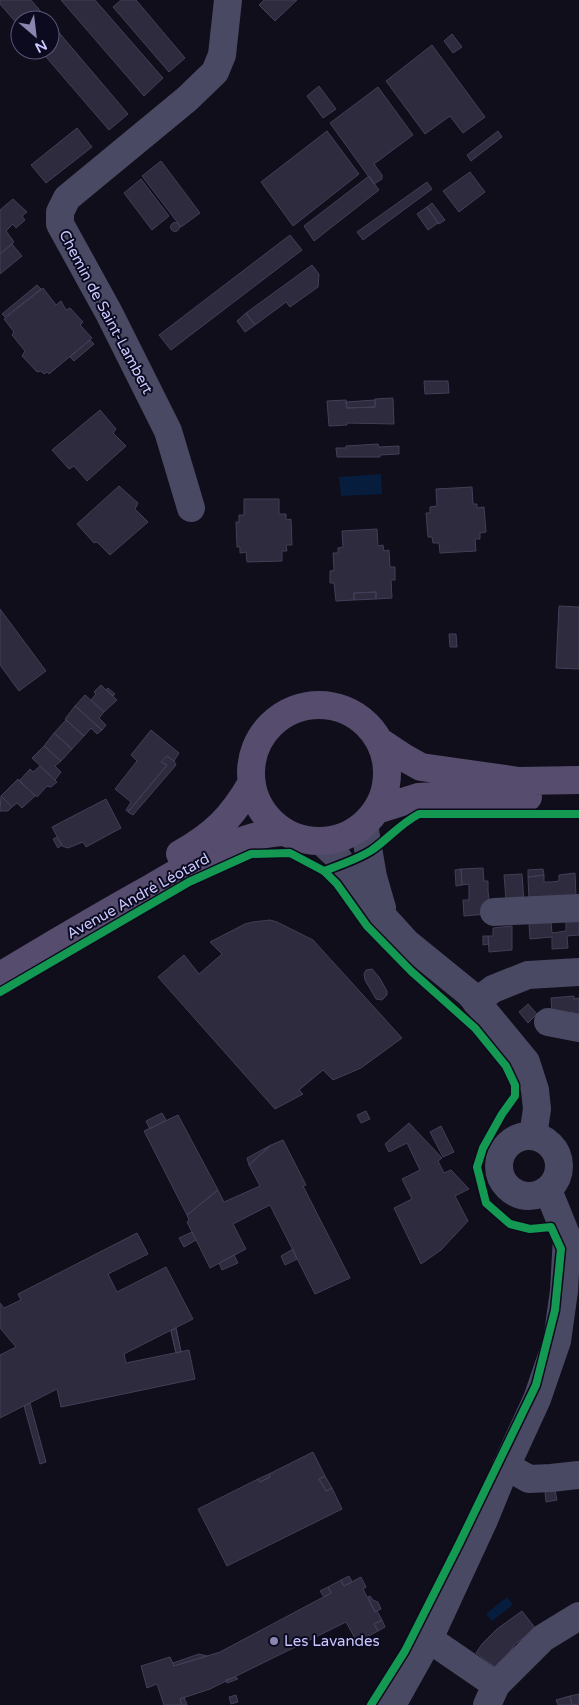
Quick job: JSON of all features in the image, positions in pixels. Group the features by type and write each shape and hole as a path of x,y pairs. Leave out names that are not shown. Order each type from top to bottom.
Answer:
{"main road":[{"path":"380,741 386,758 388,776 384,793 370,817 351,834 322,842 301,840 282,832 271,823 261,811 254,798 250,784 250,769 253,753 259,740 273,722 293,710 322,705 348,711 368,726 380,741 421,768 519,780 579,780"},
{"name":"Avenue André Léotard","path":"0,958 191,848 220,827 238,806 250,784"},
{"path":"370,817 418,797 451,795 579,797"},
{"name":"Avenue André Léotard","path":"0,976 96,918 199,860 231,845 264,833 282,832"}],"street":[{"name":"Chemin de Saint-Lambert","path":"191,508 168,431 109,313 60,224 60,212 68,198 187,99 215,72 222,55 228,0"},
{"path":"370,817 373,877 386,922"},
{"path":"322,842 335,854 366,898 386,922 406,942 470,994 526,1062 535,1090 537,1109 533,1136"},
{"path":"494,912 579,908"},
{"path":"476,1002 493,989 528,975 579,972"},
{"path":"548,1022 579,1028"},
{"path":"533,1136 545,1140 552,1146 560,1164 559,1174 548,1190 540,1195 520,1195 511,1191 504,1183 499,1174 499,1163 502,1153 516,1139 533,1136"},
{"path":"392,1705 429,1640 484,1520 506,1466 537,1399 557,1341 564,1291 566,1237 548,1190"},
{"path":"506,1466 530,1479 579,1474"},
{"path":"429,1640 492,1695 543,1638 579,1616"}],"water":[{"path":"381,474 382,494 341,496 339,477"},
{"path":"507,1597 513,1605 492,1621 487,1613"}],"building":[{"path":"0,0 31,0 40,10 10,10 10,16 0,4"},
{"path":"61,0 95,0 163,78 144,96"},
{"path":"121,0 136,0 185,58 169,72 113,7"},
{"path":"264,0 297,0 275,21 259,5"},
{"path":"60,34 128,114 109,130 49,60 60,60"},
{"path":"452,34 462,47 453,53 444,41"},
{"path":"432,45 485,117 463,133 450,116 425,134 386,81"},
{"path":"319,86 336,109 323,118 307,96"},
{"path":"378,87 413,135 374,164 382,175 382,179 374,184 330,123"},
{"path":"77,128 92,147 46,183 31,165"},
{"path":"327,131 359,174 293,226 261,182"},
{"path":"498,131 502,137 471,161 467,155"},
{"path":"161,161 200,213 181,227 142,176"},
{"path":"470,172 485,192 459,212 443,191"},
{"path":"369,176 379,190 314,241 304,226"},
{"path":"141,179 169,216 152,230 124,193"},
{"path":"427,182 432,189 363,240 357,232"},
{"path":"13,199 27,212 22,216 25,220 16,228 13,224 6,231 14,242 0,254 0,210"},
{"path":"432,203 445,220 439,224 427,207"},
{"path":"427,207 438,223 428,230 417,214"},
{"path":"175,222 180,227 175,232 170,227"},
{"path":"290,235 302,250 171,350 159,335"},
{"path":"12,244 22,256 0,274 0,254"},
{"path":"312,265 319,274 318,287 290,307 286,302 255,325 246,313"},
{"path":"37,285 41,289 5,317 2,314"},
{"path":"43,288 56,305 61,301 66,310 70,308 83,322 80,325 92,338 49,374 47,372 44,374 41,371 37,372 22,356 25,351 12,335 14,332 4,319"},
{"path":"246,313 255,325 245,332 237,321"},
{"path":"90,340 94,344 74,361 70,357"},
{"path":"424,381 448,381 449,393 425,394"},
{"path":"393,398 394,424 347,423 347,425 329,426 327,401 346,400 347,408 375,407 375,399"},
{"path":"375,400 375,407 347,408 346,402"},
{"path":"100,410 116,429 113,433 126,446 87,481 74,466 69,469 52,450"},
{"path":"378,444 379,447 399,446 399,454 380,455 380,457 337,457 336,448"},
{"path":"119,486 138,503 135,509 148,522 110,555 97,542 94,543 77,524"},
{"path":"472,487 473,504 477,504 477,508 484,507 486,532 480,533 480,539 475,539 476,551 440,553 439,543 433,543 432,537 428,537 426,513 430,513 430,507 437,506 436,489"},
{"path":"244,499 279,499 279,514 286,514 286,520 291,519 292,545 286,545 287,551 282,551 282,561 247,562 246,552 240,553 240,547 237,547 236,522 239,522 239,515 244,515"},
{"path":"377,529 378,546 383,545 384,551 389,550 390,567 395,567 395,580 391,580 392,598 376,599 376,592 354,593 354,600 336,601 334,583 330,583 330,571 334,570 333,553 338,553 338,548 343,547 342,531"},
{"path":"376,592 376,599 354,600 354,593"},
{"path":"559,606 579,607 579,669 556,668"},
{"path":"0,609 46,671 19,691 0,665"},
{"path":"449,634 456,634 457,647 450,647"},
{"path":"101,685 117,700 104,712 91,700 96,694 94,692"},
{"path":"108,688 115,694 113,696 106,690"},
{"path":"85,695 104,712 99,718 106,725 102,730 75,706"},
{"path":"75,706 102,730 97,734 91,728 84,736 65,719"},
{"path":"66,720 84,736 72,749 54,733"},
{"path":"151,730 179,753 174,761 167,756 161,762 167,765 128,812 126,810 131,802 115,789 137,761 131,755"},
{"path":"54,733 72,749 61,761 44,746"},
{"path":"44,746 61,761 55,766 61,772 55,780 32,758"},
{"path":"167,756 176,765 133,815 128,812 167,765 161,762"},
{"path":"40,766 57,782 51,787 47,786 37,797 19,781 30,769 33,772"},
{"path":"18,779 35,796 22,808 17,803 12,807 1,796"},
{"path":"1,796 12,807 8,811 0,811"},
{"path":"106,799 121,828 86,847 83,842 68,848 62,846 52,827"},
{"path":"57,837 62,845 58,848 53,839"},
{"path":"483,868 484,881 488,881 489,900 486,901 487,914 464,916 463,900 469,900 469,884 462,885 461,869"},
{"path":"461,869 462,885 456,886 455,870"},
{"path":"543,869 544,875 528,877 528,870"},
{"path":"575,873 576,896 529,899 528,877 544,875 544,882 552,882 559,881 559,875"},
{"path":"522,874 524,903 506,900 504,875"},
{"path":"270,920 313,940 402,1038 361,1068 333,1080 323,1070 299,1090 303,1094 275,1109 158,977 184,955 199,974 222,954 210,942 245,924"},
{"path":"566,920 579,920 579,935 567,936 568,948 552,949 552,937 530,939 529,923 551,922 552,933 566,931"},
{"path":"512,926 512,950 489,952 488,936 493,936 493,928"},
{"path":"483,936 488,936 489,944 483,945"},
{"path":"372,969 387,991 387,995 382,1000 376,999 365,980 364,974 366,970"},
{"path":"574,996 574,999 579,998 579,1017 575,1017 574,1012 552,1014 551,998"},
{"path":"528,1004 537,1014 528,1023 519,1012"},
{"path":"366,1111 370,1119 361,1123 357,1115"},
{"path":"162,1113 166,1120 150,1129 146,1121"},
{"path":"178,1115 218,1190 187,1215 144,1131"},
{"path":"409,1123 442,1158 438,1161 444,1173 451,1170 469,1189 455,1196 468,1221 441,1250 421,1264 394,1208 412,1199 402,1179 420,1170 407,1143 389,1152 385,1144"},
{"path":"441,1126 454,1152 443,1157 430,1132"},
{"path":"283,1140 306,1185 303,1186 350,1278 315,1294 270,1205 233,1224 246,1249 210,1268 187,1222 189,1220 187,1215 218,1190 224,1202 260,1186 249,1165 271,1145"},
{"path":"271,1145 249,1165 247,1158"},
{"path":"192,1232 196,1240 184,1247 179,1238"},
{"path":"137,1233 148,1254 108,1274 117,1292 166,1267 193,1319 124,1354 126,1363 189,1350 195,1379 61,1407 57,1389 0,1418 0,1355 16,1347 0,1328 0,1303 4,1308 21,1300 18,1294"},
{"path":"293,1249 297,1259 285,1265 281,1256"},
{"path":"234,1255 238,1263 222,1270 219,1263"},
{"path":"176,1328 181,1352 176,1353 171,1331"},
{"path":"176,1328 181,1352 176,1353 171,1331"},
{"path":"30,1403 46,1462 40,1464 24,1406"},
{"path":"313,1452 325,1476 319,1479 326,1491 332,1488 342,1509 227,1566 198,1509 258,1479 260,1482 270,1477 269,1474"},
{"path":"269,1474 270,1477 260,1482 258,1479"},
{"path":"325,1476 332,1488 326,1491 319,1479"},
{"path":"555,1490 557,1500 546,1502 545,1492"},
{"path":"349,1576 352,1582 344,1586 341,1580"},
{"name":"Les Lavandes","path":"361,1577 366,1587 363,1589 375,1612 377,1611 382,1620 374,1624 378,1631 357,1642 346,1622 210,1689 180,1699 182,1705 164,1705 157,1684 147,1688 141,1666 170,1657 174,1666 220,1652 331,1593 328,1587 341,1580 344,1586"},
{"path":"328,1587 331,1593 324,1597 320,1591"},
{"path":"370,1596 378,1602 381,1609 375,1612 368,1597"},
{"path":"522,1611 536,1629 515,1644 499,1670 476,1653 497,1629"},
{"path":"382,1620 385,1627 378,1631 374,1624"},
{"path":"367,1636 368,1639 361,1643 359,1640"},
{"path":"199,1654 207,1656 174,1666 173,1663"},
{"path":"236,1677 238,1679 227,1683 226,1680"},
{"path":"579,1694 579,1704 572,1705 570,1696"},
{"path":"236,1695 238,1702 231,1704 229,1697"},
{"path":"570,1696 572,1705 558,1705 556,1700"},
{"path":"184,1697 187,1705 182,1705 180,1699"}],"cycle path":[{"path":"324,871 372,850 406,822 419,814 579,814"},
{"path":"0,992 189,882 251,854 290,853 324,871 337,884 367,926 411,971 475,1028 506,1066 515,1085 515,1096 502,1114 483,1148 477,1167 486,1203 510,1224 530,1229 551,1227 561,1249 555,1310 536,1385 405,1651 371,1705"}],"place":[{"name":"Les Lavandes","path":"274,1641"}]}
